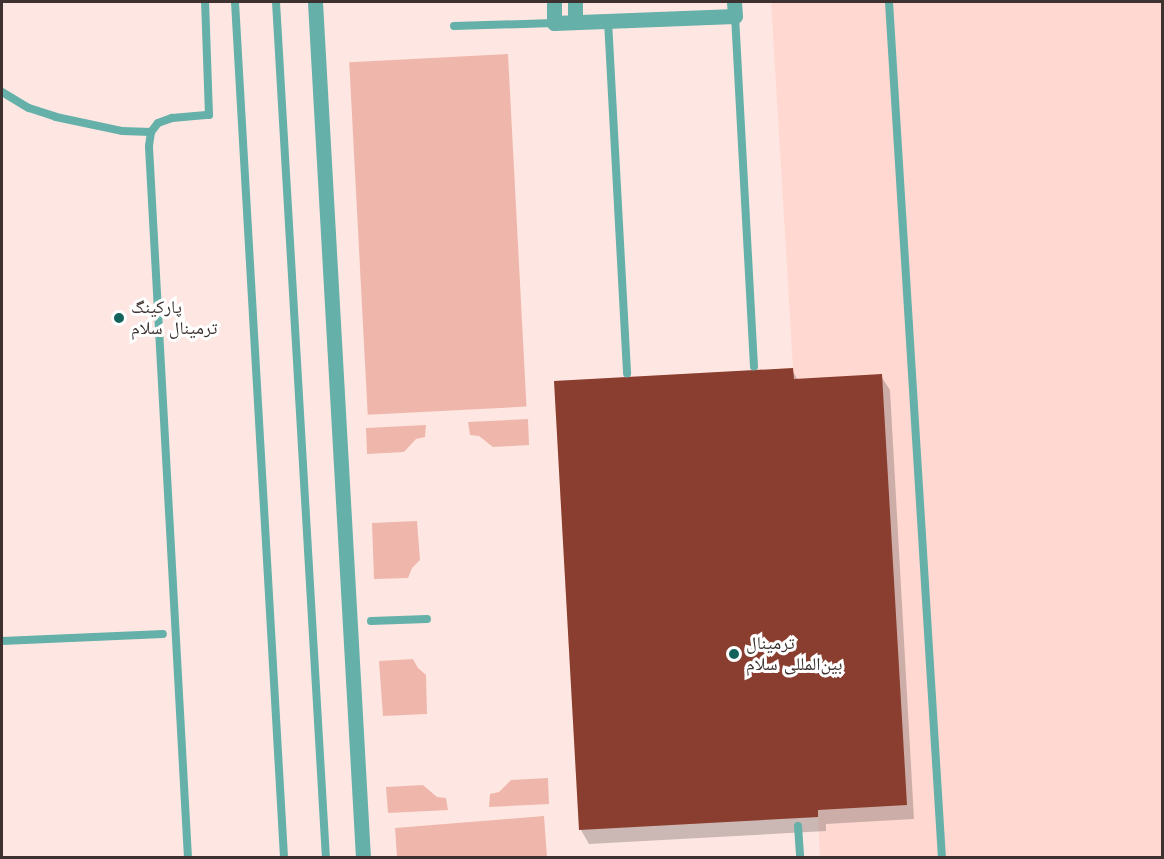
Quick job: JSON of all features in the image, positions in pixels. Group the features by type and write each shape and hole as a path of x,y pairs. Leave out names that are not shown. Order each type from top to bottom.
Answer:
{"street":[{"path":"315,2 363,858"},
{"path":"554,2 554,23 608,21 735,9"},
{"path":"575,2 576,22"}],"lane":[{"path":"188,858 150,158 151,132 158,123 172,118 208,116 205,2"},
{"path":"235,2 284,858"},
{"path":"276,2 326,858"},
{"path":"890,2 942,858"},
{"path":"735,9 754,366"},
{"path":"608,21 627,372"},
{"path":"454,26 554,23"},
{"path":"2,92 29,108 56,117 122,131 151,132"},
{"path":"371,621 428,619"},
{"path":"2,641 163,634"},
{"path":"798,826 800,858"}],"shaded area":[{"path":"771,2 1162,2 1162,857 820,857 818,817 579,830 554,381 793,368"},
{"path":"508,54 526,407 368,415 349,62"},
{"path":"528,419 529,445 493,447 479,436 470,435 468,422"},
{"path":"426,425 425,437 416,439 404,452 367,454 366,428"},
{"path":"417,521 420,560 412,568 408,578 374,579 372,523"},
{"path":"413,659 426,675 427,714 383,716 379,661"},
{"path":"548,778 549,804 489,807 490,794 499,792 511,780"},
{"path":"423,785 437,797 446,798 448,810 388,813 386,787"},
{"path":"544,816 547,857 397,857 395,828"}],"building":[{"name":"ترمینال بین‌المللی سلام","path":"793,368 794,379 882,374 907,805 818,810 818,817 579,830 554,381"}],"place":[{"name":"پارکینگ ترمینال سلام","path":"119,318"},
{"name":"ترمینال بین‌المللی سلام","path":"734,654"}]}
